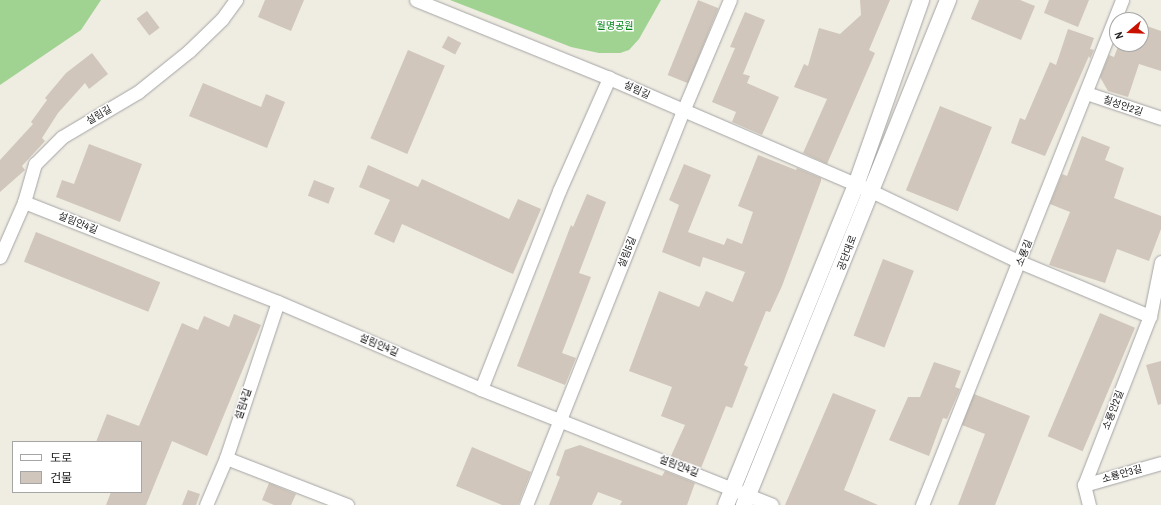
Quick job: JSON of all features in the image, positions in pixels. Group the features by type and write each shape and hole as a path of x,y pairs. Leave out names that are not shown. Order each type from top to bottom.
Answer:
{"street":[{"name":"설림길","path":"0,257 24,202 35,164 62,137 138,92 189,50 222,19 236,0"},
{"name":"설림길","path":"416,0 609,78 871,191 1020,262 1150,316"},
{"name":"설림5길","path":"526,505 683,111 730,0"},
{"name":"공단대로","path":"726,505 856,185 921,0"},
{"name":"공단대로","path":"746,500 948,0"},
{"name":"소룡길","path":"922,505 1020,262 1122,0"},
{"path":"481,389 559,191 609,78"},
{"name":"칠성안2길","path":"1086,93 1161,118"},
{"name":"설림안4길","path":"24,202 278,302 481,389 733,487 746,500 772,505"},
{"name":"소룡안2길","path":"1084,485 1150,316 1161,262"},
{"name":"설림4길","path":"206,505 226,458 278,302"},
{"path":"226,458 347,505"},
{"name":"소룡안3길","path":"1084,485 1161,463"},
{"path":"1084,485 1089,505"}],"green space":[{"path":"0,0 101,0 81,30 0,85"},
{"name":"월명공원","path":"450,0 661,0 639,39 629,50 620,53 599,53 571,47"}],"building":[{"path":"265,0 304,0 291,31 258,17"},
{"path":"698,0 718,8 688,83 668,75"},
{"path":"860,0 890,0 869,50 875,53 827,164 803,153 827,99 794,87 804,64 808,66 819,28 840,34 861,15"},
{"path":"979,0 1020,0 1035,6 1021,40 971,19"},
{"path":"1049,0 1089,0 1078,27 1044,13"},
{"path":"147,11 160,28 149,36 137,19"},
{"path":"745,12 765,20 743,74 750,76 747,83 779,97 762,135 732,122 736,112 712,102 735,48 730,47"},
{"path":"1149,27 1161,31 1161,71 1139,64 1128,97 1108,91 1100,77 1109,55 1114,57 1116,52 1149,52"},
{"path":"1068,29 1094,38 1090,49 1094,50 1090,59 1089,56 1045,156 1011,143 1020,118 1025,120 1050,62 1056,65"},
{"path":"448,36 461,43 455,55 442,47"},
{"path":"408,50 445,66 407,154 370,138"},
{"path":"92,53 108,74 89,89 85,83 58,113 42,138 45,141 22,166 25,170 0,192 0,160 33,124 31,122 47,100 45,98 66,73"},
{"path":"203,83 261,107 266,94 285,102 267,148 189,116"},
{"path":"940,106 992,127 958,211 906,190"},
{"path":"1082,136 1110,147 1105,160 1124,168 1114,198 1161,216 1161,229 1149,261 1117,249 1105,283 1049,265 1070,212 1050,204 1062,174 1067,176"},
{"path":"89,144 142,164 120,222 56,197 62,180 74,184"},
{"path":"758,155 796,170 797,168 821,178 821,181 782,286 770,312 766,311 744,365 748,367 732,408 726,406 701,468 671,456 685,425 661,416 672,387 629,371 659,291 699,307 706,291 733,302 745,272 703,257 700,267 662,252 679,205 669,200 684,164 711,175 688,232 724,245 727,238 742,244 753,212 738,206"},
{"path":"368,165 418,187 422,179 509,219 518,199 541,209 513,274 402,224 394,243 374,234 390,200 359,187"},
{"path":"314,180 335,188 328,204 308,196"},
{"path":"587,194 606,202 579,273 591,277 562,353 576,358 565,385 517,366 571,225 573,227"},
{"path":"36,232 160,282 148,312 24,262"},
{"path":"883,259 914,271 884,347 854,336"},
{"path":"1100,313 1135,328 1083,451 1048,436"},
{"path":"234,314 261,325 207,456 172,441 146,505 106,505 111,493 142,493 142,441 96,441 107,414 139,426 182,323 198,330 204,316 229,327"},
{"path":"1161,361 1161,404 1158,405 1146,365"},
{"path":"934,362 961,371 955,387 960,389 947,419 943,418 929,456 889,440 908,397 920,397"},
{"path":"833,393 876,410 844,490 878,505 785,505"},
{"path":"974,394 1030,416 995,505 958,505 985,434 962,425"},
{"path":"580,445 662,476 665,471 695,483 687,505 620,505 622,501 598,492 592,505 549,505 560,477 556,475 565,450"},
{"path":"472,447 531,472 518,505 502,505 456,486"},
{"path":"269,483 296,494 291,505 274,505 262,500"},
{"path":"188,490 200,494 196,505 182,505"}]}
